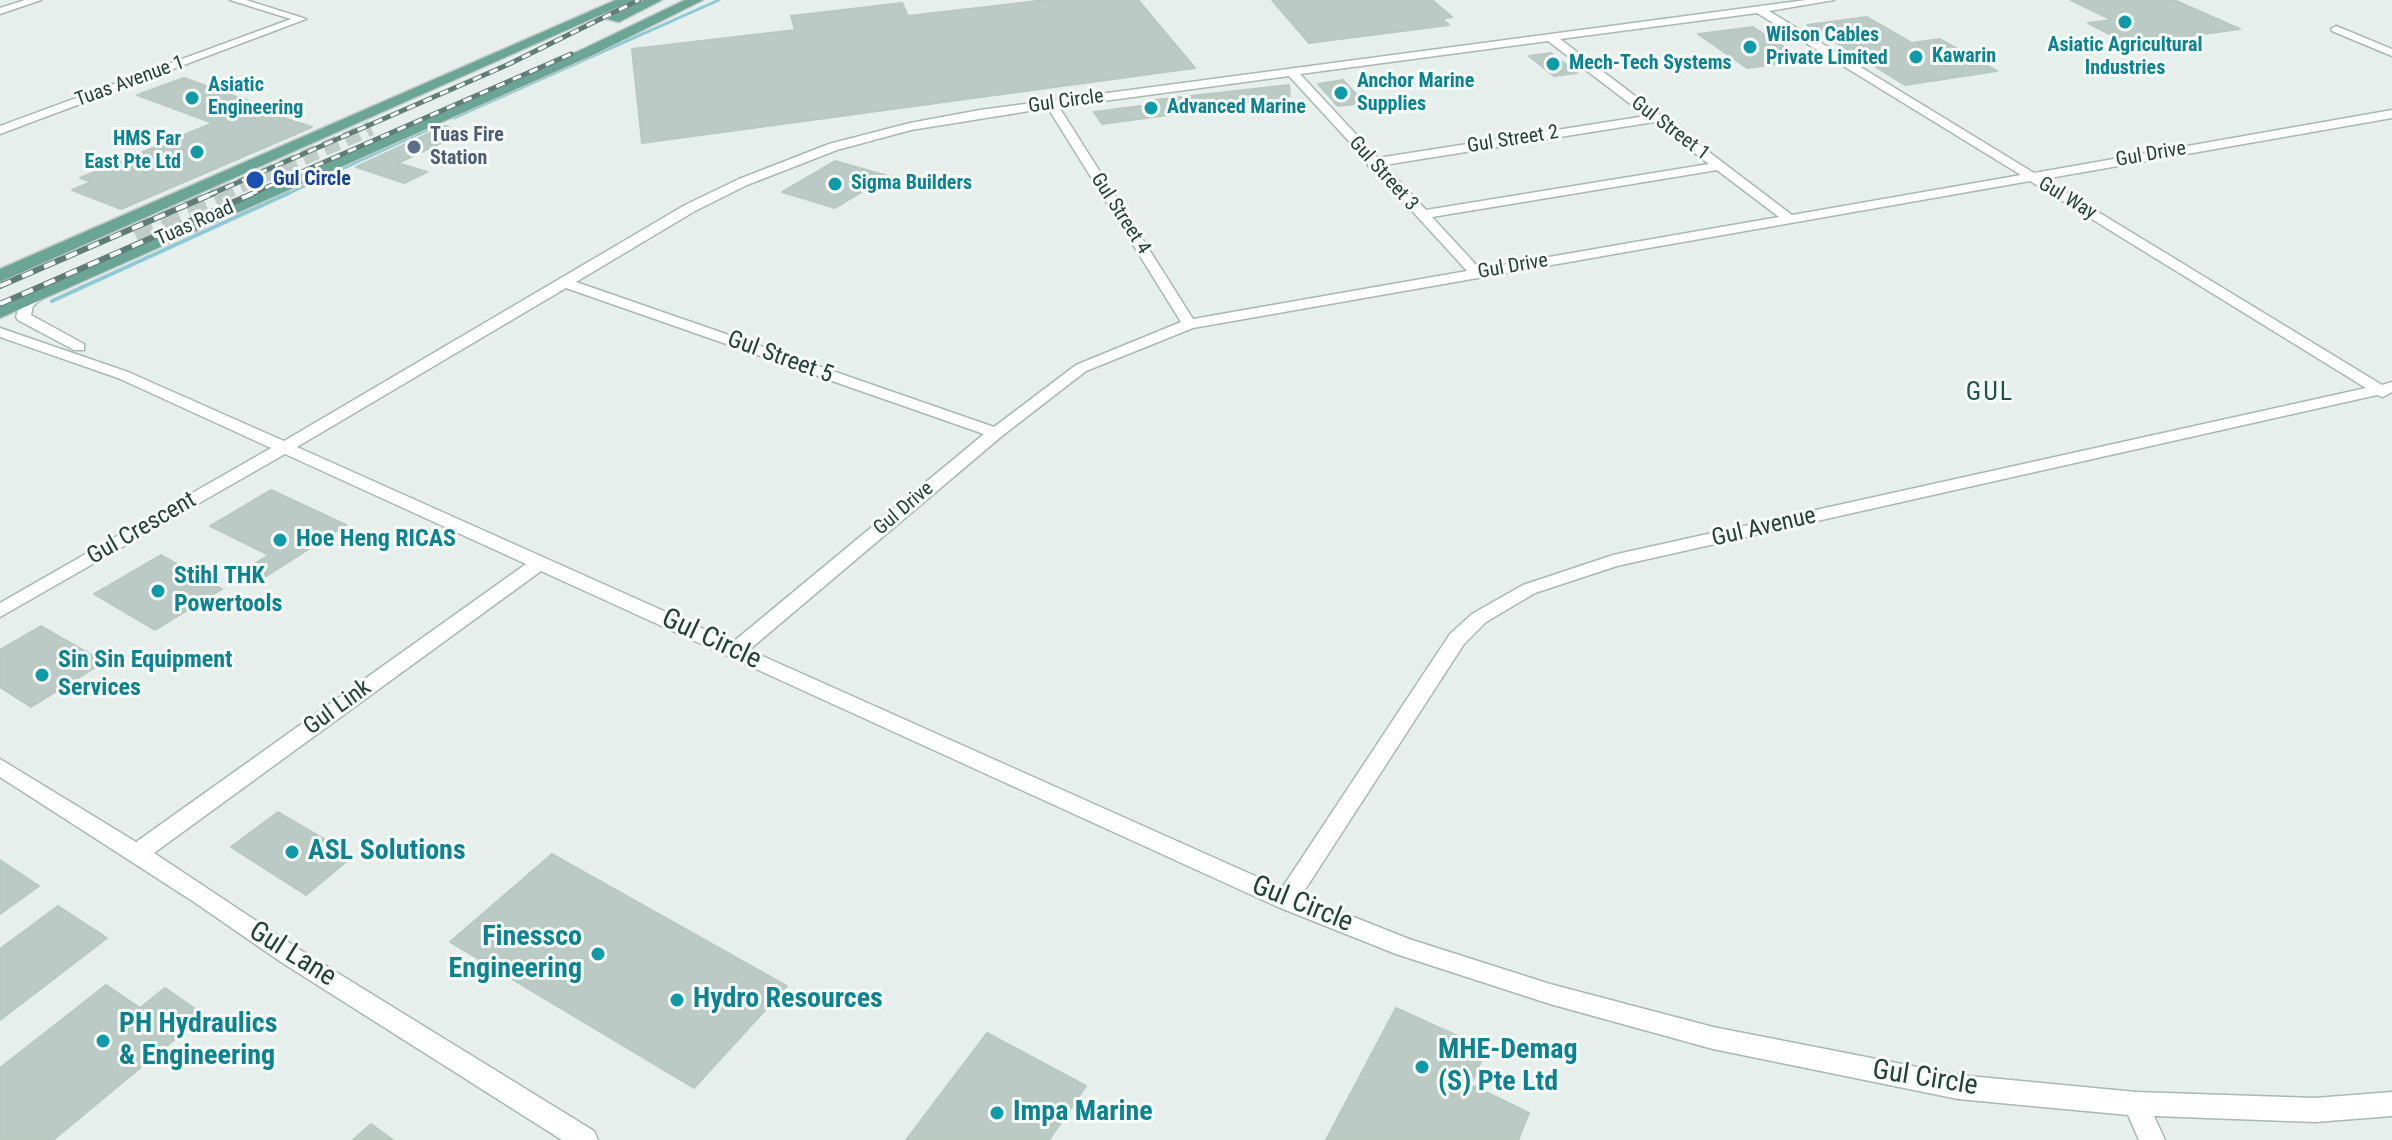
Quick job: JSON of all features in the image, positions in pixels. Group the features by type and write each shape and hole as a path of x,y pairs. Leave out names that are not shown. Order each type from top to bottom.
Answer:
{"main road":[{"name":"Tuas Road","path":"1,279 627,0"},
{"path":"371,128 655,0"},
{"name":"Tuas Road","path":"0,303 617,31 680,0"},
{"name":"Tuas Road","path":"0,312 588,52 696,0"},
{"name":"Tuas Road","path":"1,279 62,262 134,232"}],"street":[{"path":"0,11 36,0"},
{"name":"Tuas Avenue 1","path":"0,130 301,19 235,0"},
{"name":"Gul Way","path":"1744,0 2030,177 2388,391"},
{"name":"Gul Circle","path":"283,447 709,198 797,160 910,127 1051,104 1829,0"},
{"path":"260,34 272,22 276,12"},
{"path":"2336,29 2392,53"},
{"name":"Gul Street 1","path":"1550,37 1791,220"},
{"name":"Gul Street 3","path":"1292,72 1372,163 1476,273"},
{"name":"Gul Street 4","path":"1051,104 1189,324"},
{"name":"Gul Drive","path":"735,651 996,433 1081,368 1189,324 2392,114"},
{"name":"Gul Street 2","path":"1372,163 1654,118"},
{"path":"1420,215 1719,166"},
{"name":"Gul Street 5","path":"564,283 996,433"},
{"name":"Gul Circle","path":"41,293 23,308 25,320 119,369 123,375"},
{"name":"Gul Circle","path":"0,332 123,375 1286,900 1404,947 1589,1006 1713,1038 1958,1087 2136,1104 2315,1110 2392,1104"},
{"name":"Gul Avenue","path":"1286,900 1457,639 1479,618 1529,589 1613,561 2388,391"},
{"name":"Gul Crescent","path":"0,611 283,447"},
{"name":"Gul Link","path":"136,854 542,562"},
{"name":"Gul Lane","path":"0,767 585,1140"},
{"path":"2136,1104 2152,1140"}],"building":[{"path":"1046,0 1138,0 1195,68 642,143 632,49 795,30 791,16 902,3 908,16"},
{"path":"1272,0 1432,0 1452,17 1442,19 1449,25 1309,43"},
{"path":"2071,0 2174,0 2240,29 2129,44 2088,23 2112,20"},
{"name":"Kawarin","path":"1867,17 1912,43 1940,39 1997,71 1905,85 1807,25"},
{"name":"Wilson Cables Private Limited","path":"1753,27 1804,60 1747,68 1698,34"},
{"name":"Mech-Tech Systems","path":"1551,53 1577,73 1554,76 1529,56"},
{"name":"HMS Far East Pte Ltd","path":"184,78 248,101 240,104 312,127 121,209 72,190 91,182 80,178 213,123 137,95"},
{"name":"Anchor Marine Supplies","path":"1343,80 1364,103 1338,106 1318,84"},
{"path":"1289,85 1290,96 1183,113 1102,124 1094,112 1149,105 1146,101"},
{"name":"Tuas Fire Station","path":"445,126 464,132 398,163 427,172 404,183 356,167"},
{"name":"Sigma Builders","path":"835,161 888,176 835,208 782,192"},
{"name":"Hoe Heng RICAS","path":"271,490 346,525 265,577 247,568 269,555 210,526"},
{"name":"Stihl THK Powertools","path":"161,555 222,589 155,630 94,594"},
{"name":"Sin Sin Equipment Services","path":"41,626 104,662 31,707 0,687 0,650"},
{"name":"ASL Solutions","path":"278,812 353,856 306,895 231,847"},
{"path":"552,854 787,986 694,1088 450,942"},
{"path":"0,860 39,886 0,914"},
{"path":"58,906 107,938 0,1020 0,949"},
{"name":"PH Hydraulics & Engineering","path":"106,985 140,1008 165,988 204,1015 53,1140 0,1140 0,1068"},
{"name":"MHE-Demag (S) Pte Ltd","path":"1396,1008 1486,1049 1471,1085 1529,1113 1518,1140 1326,1140"},
{"name":"Impa Marine","path":"987,1033 1086,1086 1049,1140 906,1140"},
{"path":"371,1124 393,1140 353,1140"}],"waterway":[{"path":"454,118 719,0"},
{"path":"285,195 436,126"},
{"path":"52,301 289,193"}],"tunnel":[{"path":"219,195 371,128"},
{"path":"134,232 223,193"}],"railway":[{"path":"209,195 507,65 639,0"},
{"path":"249,195 571,54"},
{"path":"0,286 214,193"},
{"path":"0,304 254,193"}],"place":[{"name":"Asiatic Agricultural Industries","path":"2125,22"},
{"name":"Wilson Cables Private Limited","path":"1750,47"},
{"name":"Kawarin","path":"1916,57"},
{"name":"Mech-Tech Systems","path":"1553,64"},
{"name":"Anchor Marine Supplies","path":"1341,93"},
{"name":"Asiatic Engineering","path":"192,98"},
{"name":"Advanced Marine","path":"1151,108"},
{"name":"Tuas Fire Station","path":"414,147"},
{"name":"HMS Far East Pte Ltd","path":"197,152"},
{"name":"Gul Circle","path":"255,180"},
{"name":"Sigma Builders","path":"835,184"},
{"name":"Hoe Heng RICAS","path":"280,540"},
{"name":"Stihl THK Powertools","path":"158,591"},
{"name":"Sin Sin Equipment Services","path":"42,675"},
{"name":"ASL Solutions","path":"292,852"},
{"name":"Finessco Engineering","path":"598,954"},
{"name":"Hydro Resources","path":"677,1000"},
{"name":"PH Hydraulics & Engineering","path":"103,1041"},
{"name":"MHE-Demag (S) Pte Ltd","path":"1422,1067"},
{"name":"Impa Marine","path":"997,1113"}],"district":[{"name":"GUL","path":"1990,393"}]}
